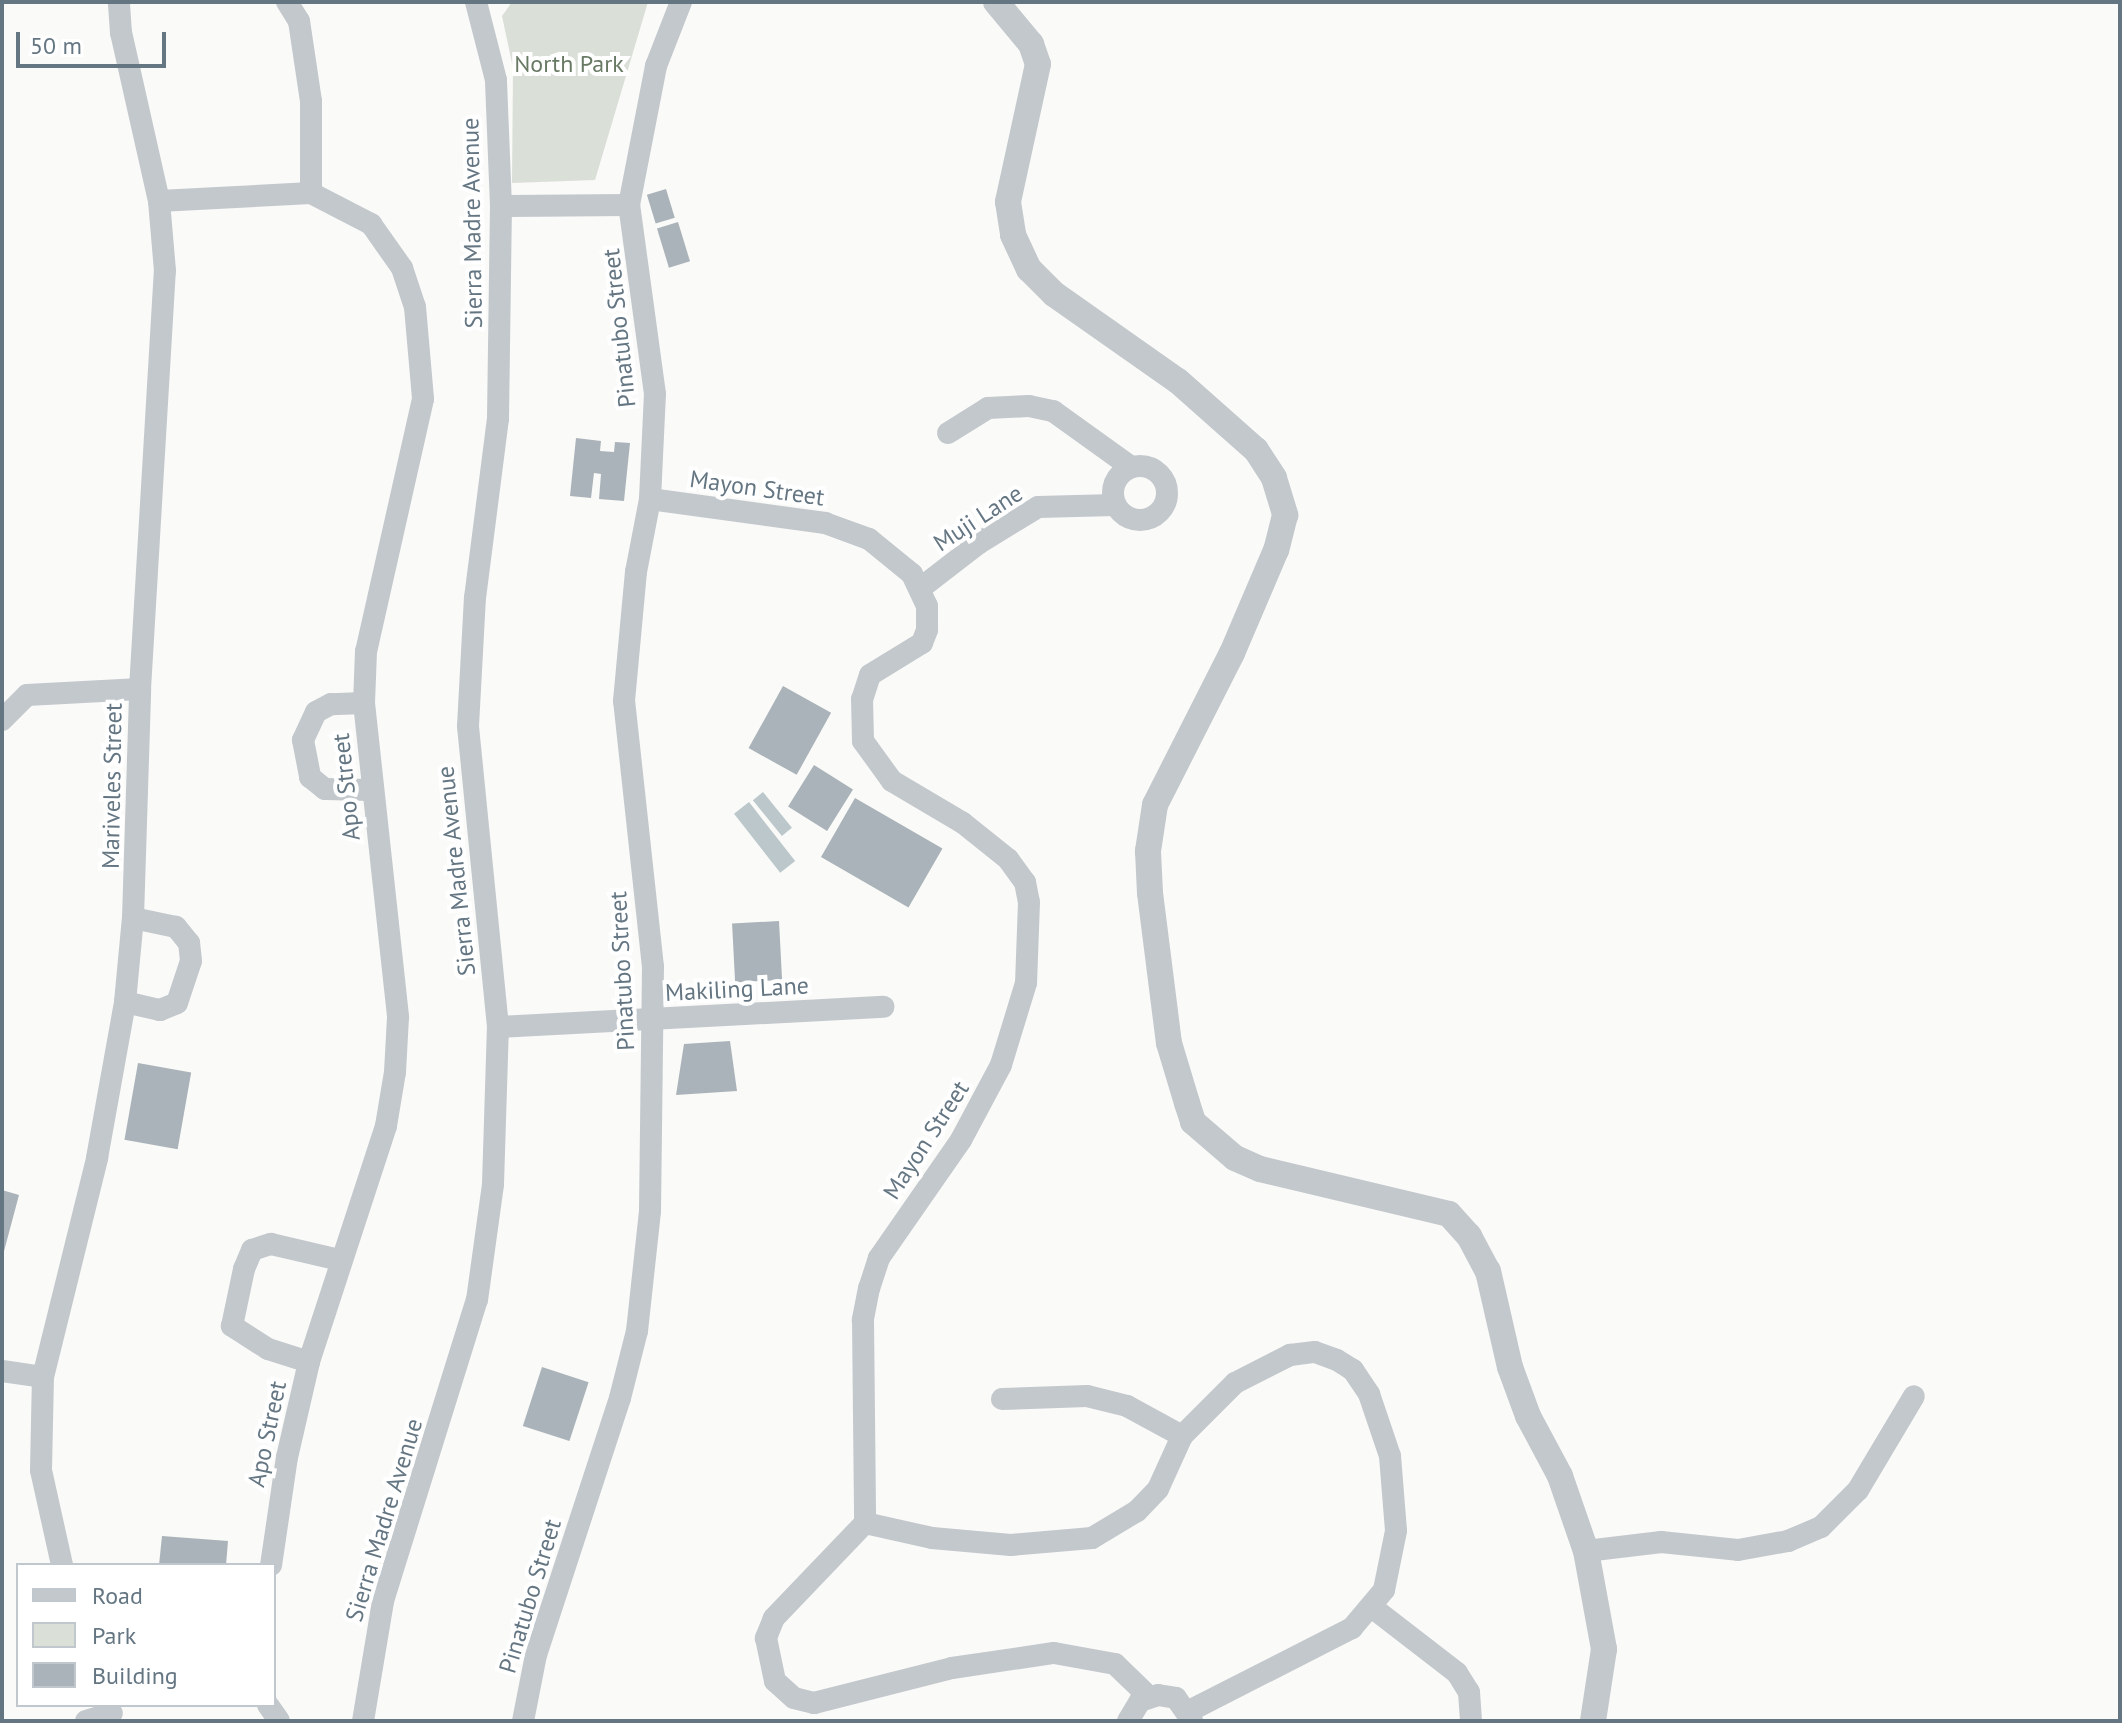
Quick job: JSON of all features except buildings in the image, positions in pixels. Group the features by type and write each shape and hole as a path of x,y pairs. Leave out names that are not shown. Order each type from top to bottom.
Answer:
{"street":[{"name":"Mariveles Street","path":"62,1563 41,1470 43,1377 97,1158 125,1002 133,918 140,689 165,271 159,201 121,33 119,2"},
{"path":"159,201 311,193 311,101 299,21 287,2"},
{"name":"Sierra Madre Avenue","path":"363,1721 383,1601 477,1300 493,1184 498,1027 468,726 475,598 498,419 501,206 496,80 476,2"},
{"name":"Pinatubo Street","path":"523,1721 536,1655 600,1465 637,1331 650,1211 653,1020 650,929 627,767 624,701 636,572 650,499 655,394 629,205 656,66 681,2"},
{"path":"996,2 1031,44 1038,64 1008,202 1013,235 1029,269 1054,294 1178,381 1256,450 1274,478 1285,515 1276,550 1232,653 1155,805 1148,851 1169,1043 1193,1122 1221,1149 1260,1169 1412,1202 1449,1214 1469,1236 1488,1271 1510,1367 1528,1416 1560,1476 1586,1551 1604,1649 1593,1721"},
{"name":"Apo Street","path":"271,1563 287,1457 309,1362 386,1126 395,1072 398,1017 370,790 364,703 366,651 423,399 415,307 402,268 387,242 371,224 311,193"},
{"path":"501,206 629,205"},
{"path":"948,433 988,408 1029,406 1053,411 1131,467 1158,473 1167,499 1156,515 1138,520 1115,505 1117,479 1131,467"},
{"name":"Mayon Street","path":"650,499 825,523 869,539 895,556 922,587 927,630 922,643 870,675 862,699 863,741 874,762 892,781 963,823 1008,859 1025,882 1029,948 1026,983 1001,1065 961,1140 879,1258 869,1288 863,1320 865,1523"},
{"name":"Muji Lane","path":"922,587 979,543 1038,507 1115,505"},
{"path":"2,720 27,695 140,689"},
{"path":"364,703 331,704 316,712 303,740 310,777 325,789 370,790"},
{"path":"125,1002 160,1010 177,1003 191,961 189,943 176,927 133,918"},
{"name":"Makiling Lane","path":"498,1027 883,1007"},
{"path":"309,1362 268,1349 232,1326 244,1269 252,1250 271,1244 340,1260"},
{"path":"1128,1721 1133,1709 1149,1697 1176,1698 1190,1716 1352,1628 1373,1608 1391,1569 1395,1488 1382,1429 1353,1370 1315,1352 1262,1365 1210,1405 1182,1436 1158,1489 1137,1511 1092,1538 1011,1545 932,1538 865,1523 774,1618 766,1638 768,1664 775,1681 794,1698 814,1703 952,1668 1054,1653 1115,1664 1149,1697"},
{"path":"2,1371 43,1377"},
{"path":"1002,1399 1087,1396 1127,1406 1182,1436"},
{"path":"1586,1551 1611,1544 1661,1542 1738,1550 1788,1541 1821,1527 1858,1490 1914,1396"},
{"path":"1373,1608 1457,1673 1469,1692 1471,1721"},
{"path":"86,1721 112,1713"}],"green space":[{"name":"North Park","path":"512,2 648,2 595,180 512,183 513,68 502,16"}],"shaded area":[{"path":"763,792 792,828 782,836 753,800"},
{"path":"749,802 795,861 780,873 734,814"}]}
